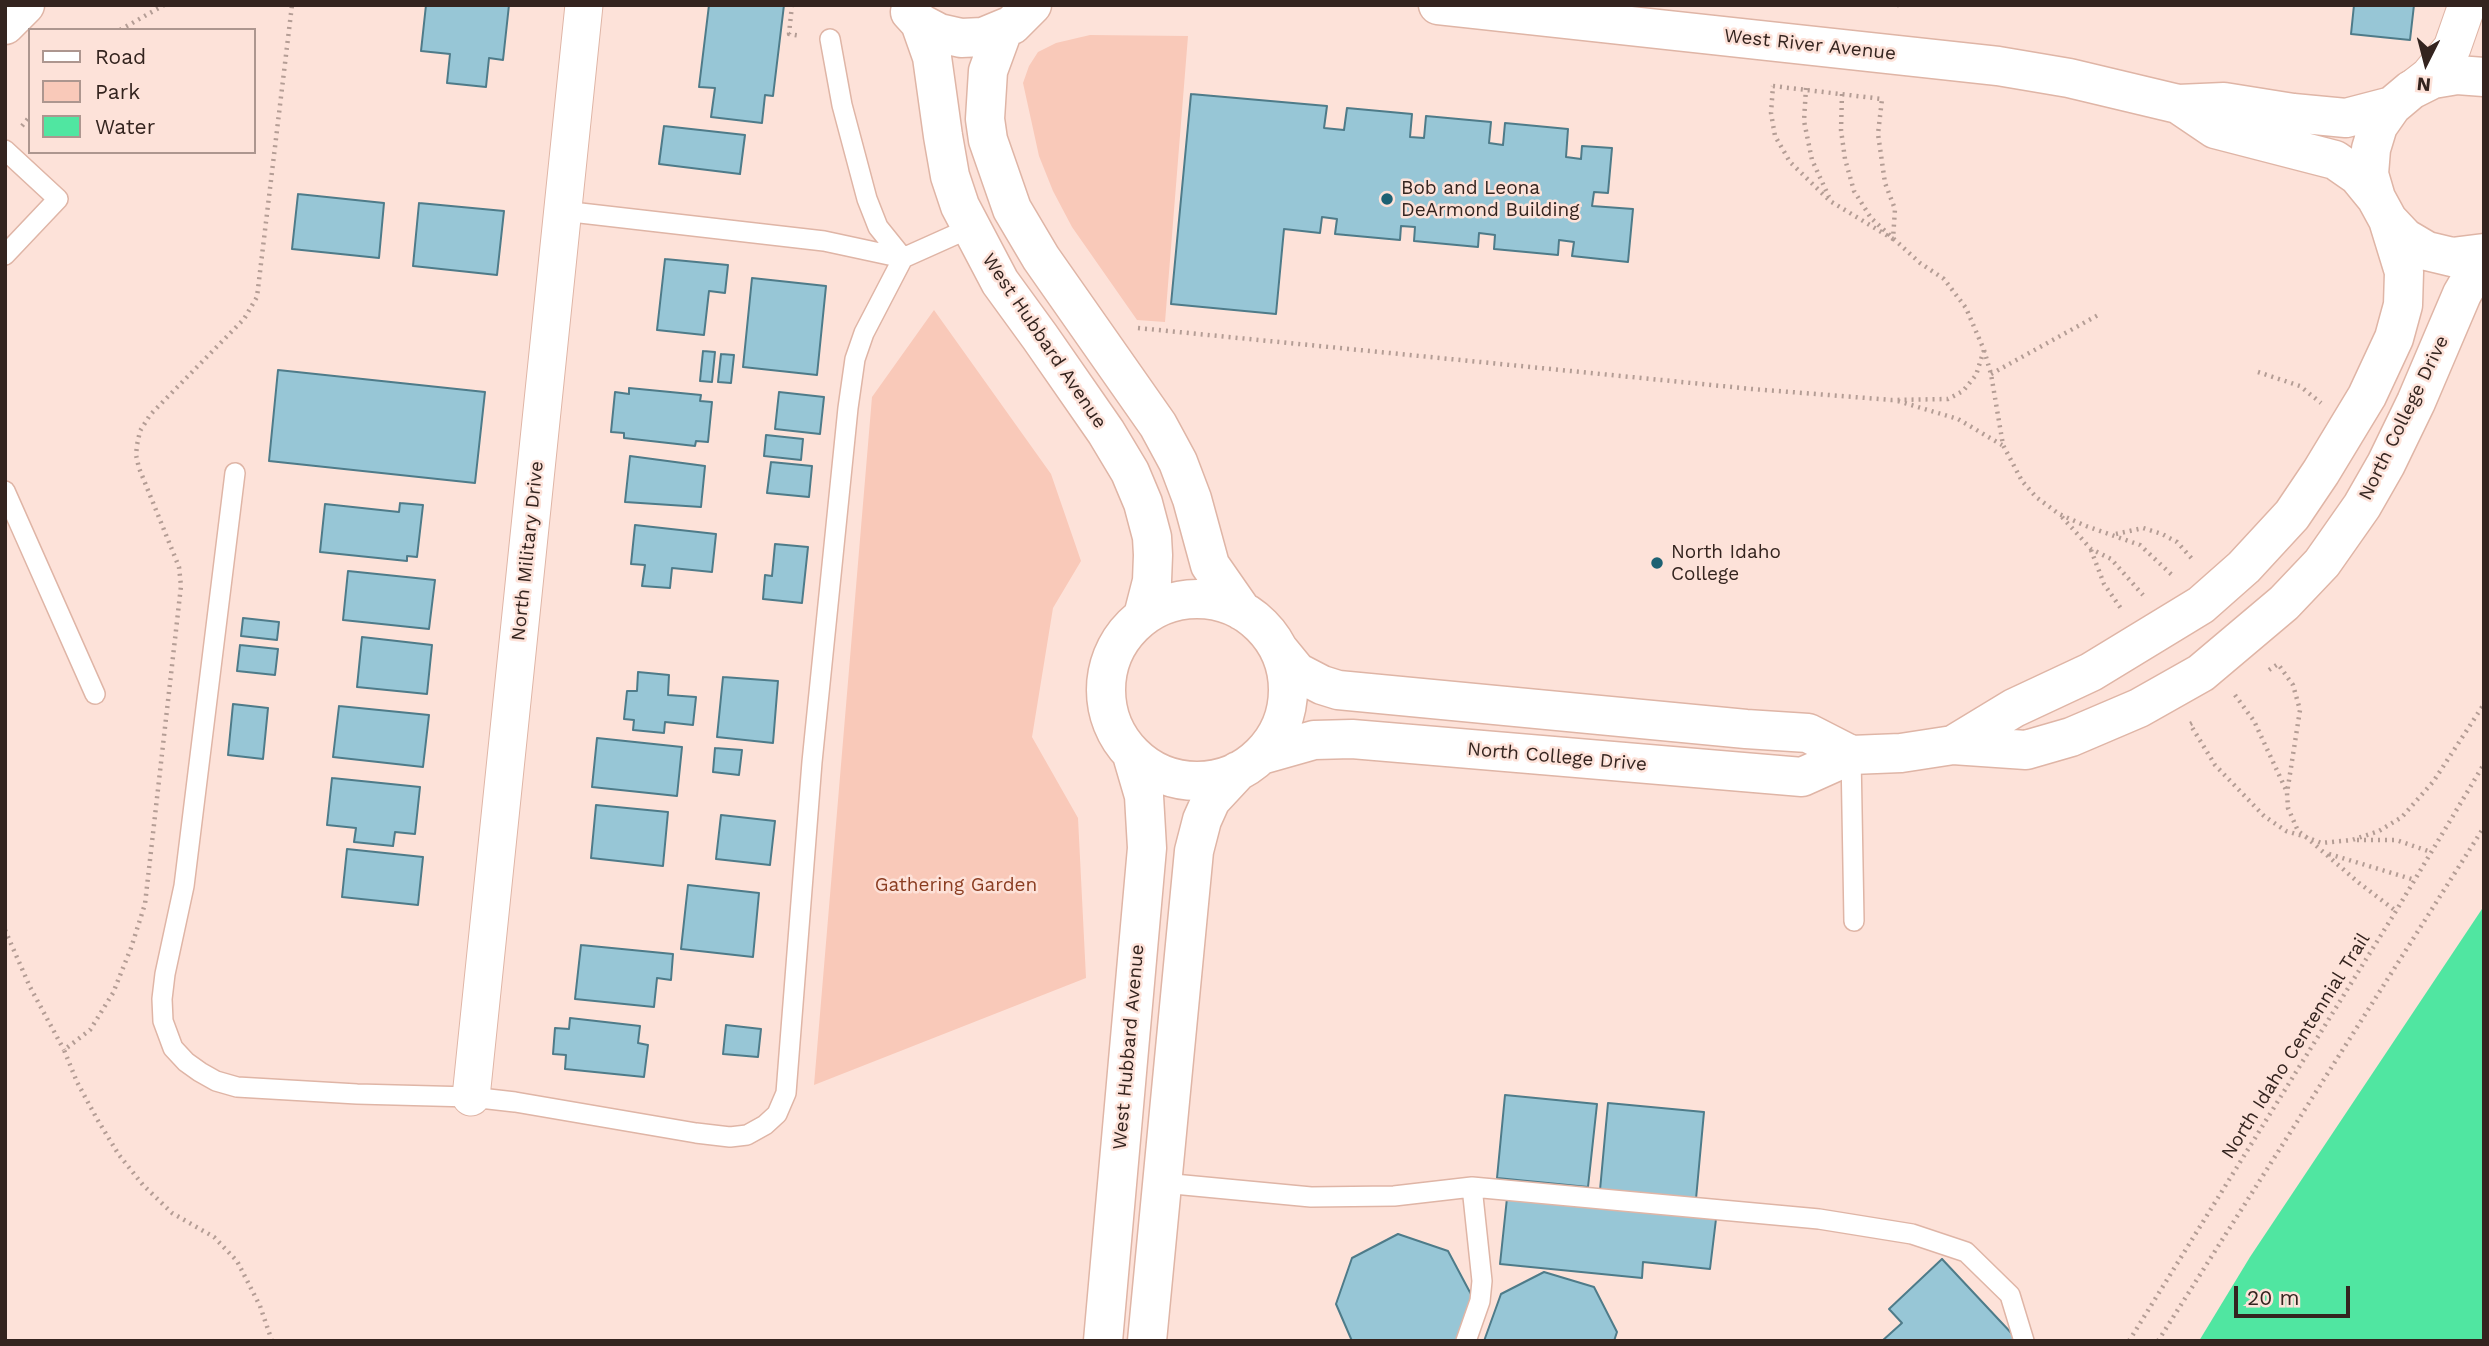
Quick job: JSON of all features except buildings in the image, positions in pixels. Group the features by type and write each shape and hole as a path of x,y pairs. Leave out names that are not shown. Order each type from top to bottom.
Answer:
{"street":[{"path":"5,25 25,5"},
{"name":"North Military Drive","path":"471,1097 583,5"},
{"name":"West River Avenue","path":"1438,5 1998,66 2081,80 2178,104 2224,102 2346,118 2401,98 2433,79 2457,75 2484,77"},
{"path":"2401,98 2429,76 2452,48 2467,5"},
{"path":"908,10 939,33 961,38 983,37 1027,15"},
{"name":"West Hubbard Avenue","path":"908,10 932,57 950,176 970,228 1000,282 1070,379 1130,471 1143,503 1152,537 1152,581 1143,616"},
{"path":"1027,15 988,71 985,119 988,140 1012,209 1041,258 1158,425 1178,462 1192,499 1210,565 1242,611"},
{"name":"North College Drive","path":"1953,745 2014,708 2091,672 2201,605 2244,567 2292,515 2367,396 2394,338 2403,305 2404,272 2370,174 2371,149 2378,126 2401,98"},
{"name":"West River Avenue","path":"2178,104 2215,129 2335,160 2358,176 2405,238 2427,251 2452,257 2484,253"},
{"name":"North College Drive","path":"1249,763 1314,740 1352,739 1802,777 1851,755 1901,753 1953,745 2026,750 2071,737 2128,713 2201,673 2284,603 2322,563 2362,506 2386,464 2462,294 2476,270 2484,263"},
{"path":"1147,1341 1198,833 1211,800 1249,763 1278,732 1287,705 1287,677 1279,650 1263,627 1242,611 1218,601 1192,599 1166,604 1143,616 1124,634 1111,657 1106,683 1107,709 1116,734 1132,755 1155,771 1182,780 1211,780 1249,763"},
{"name":"North College Drive","path":"1279,650 1297,673 1338,690 1808,733 1851,755"},
{"name":"West Hubbard Avenue","path":"1103,1341 1147,848 1144,796 1132,755"}],"lane":[{"path":"830,39 842,105 867,199 878,228 903,258"},
{"path":"5,150 58,199 5,255"},
{"path":"563,211 824,241 903,258 970,228"},
{"path":"235,473 184,886 163,987 163,1021 173,1048 186,1062 216,1080 237,1087 471,1097 696,1133 730,1137 747,1135 765,1125 777,1114 786,1093 790,1069 812,762 848,408 855,359 864,332 903,258"},
{"path":"5,491 95,694"},
{"path":"1851,755 1854,921"},
{"path":"1163,1183 1311,1197 1394,1196 1472,1187 1819,1219 1912,1234 1966,1252 2010,1295 2024,1341"},
{"path":"1466,1341 1480,1301 1482,1281 1472,1187"}],"path":[{"path":"124,28 164,5"},
{"path":"1810,45 1804,121 1812,160 1830,201"},
{"path":"1773,86 1882,99 1878,134 1885,183 1895,209 1893,239 1830,201 1790,162 1775,136 1771,113 1773,86"},
{"path":"1842,94 1841,130 1845,159 1854,191 1871,218 1920,263 1944,279 1966,308 1991,374 2003,445 2022,481 2036,497 2059,514 2091,549 2104,584 2123,611"},
{"path":"1991,374 2100,314"},
{"path":"1132,327 1738,388 1892,400 1948,399 1963,391 1976,375 1984,350"},
{"path":"2258,372 2300,386 2329,410"},
{"path":"1892,400 1958,419 2003,445"},
{"path":"2059,514 2140,545 2174,578"},
{"path":"2114,534 2143,528 2177,542 2194,561 2168,583"},
{"path":"2091,549 2112,559 2146,598 2154,593"},
{"path":"2267,672 2278,664 2293,685 2301,710 2287,793 2288,808 2298,831 2396,911"},
{"path":"2229,686 2253,721 2287,793"},
{"path":"2224,701 2235,694"},
{"path":"2352,840 2379,831 2402,817 2433,782 2484,704"},
{"path":"2201,717 2190,724 2215,765 2264,816 2286,831 2321,843 2396,840 2431,852"},
{"name":"North Idaho Centennial Trail","path":"2129,1341 2484,764"},
{"path":"2158,1341 2484,827"},
{"path":"2328,854 2415,880"},
{"path":"5,930 30,987 64,1050"}],"green space":[{"path":"1090,35 1188,36 1165,322 1137,320 1072,227 1039,156 1023,83 1029,66 1038,52 1056,43"},
{"name":"Gathering Garden","path":"934,310 1051,474 1081,561 1053,608 1032,737 1078,818 1086,978 814,1085 872,397"}],"water":[{"path":"2484,906 2484,1341 2199,1341 2250,1257"}],"place":[{"name":"Bob and Leona DeArmond Building","path":"1387,199"},
{"name":"North Idaho College","path":"1657,563"}]}
